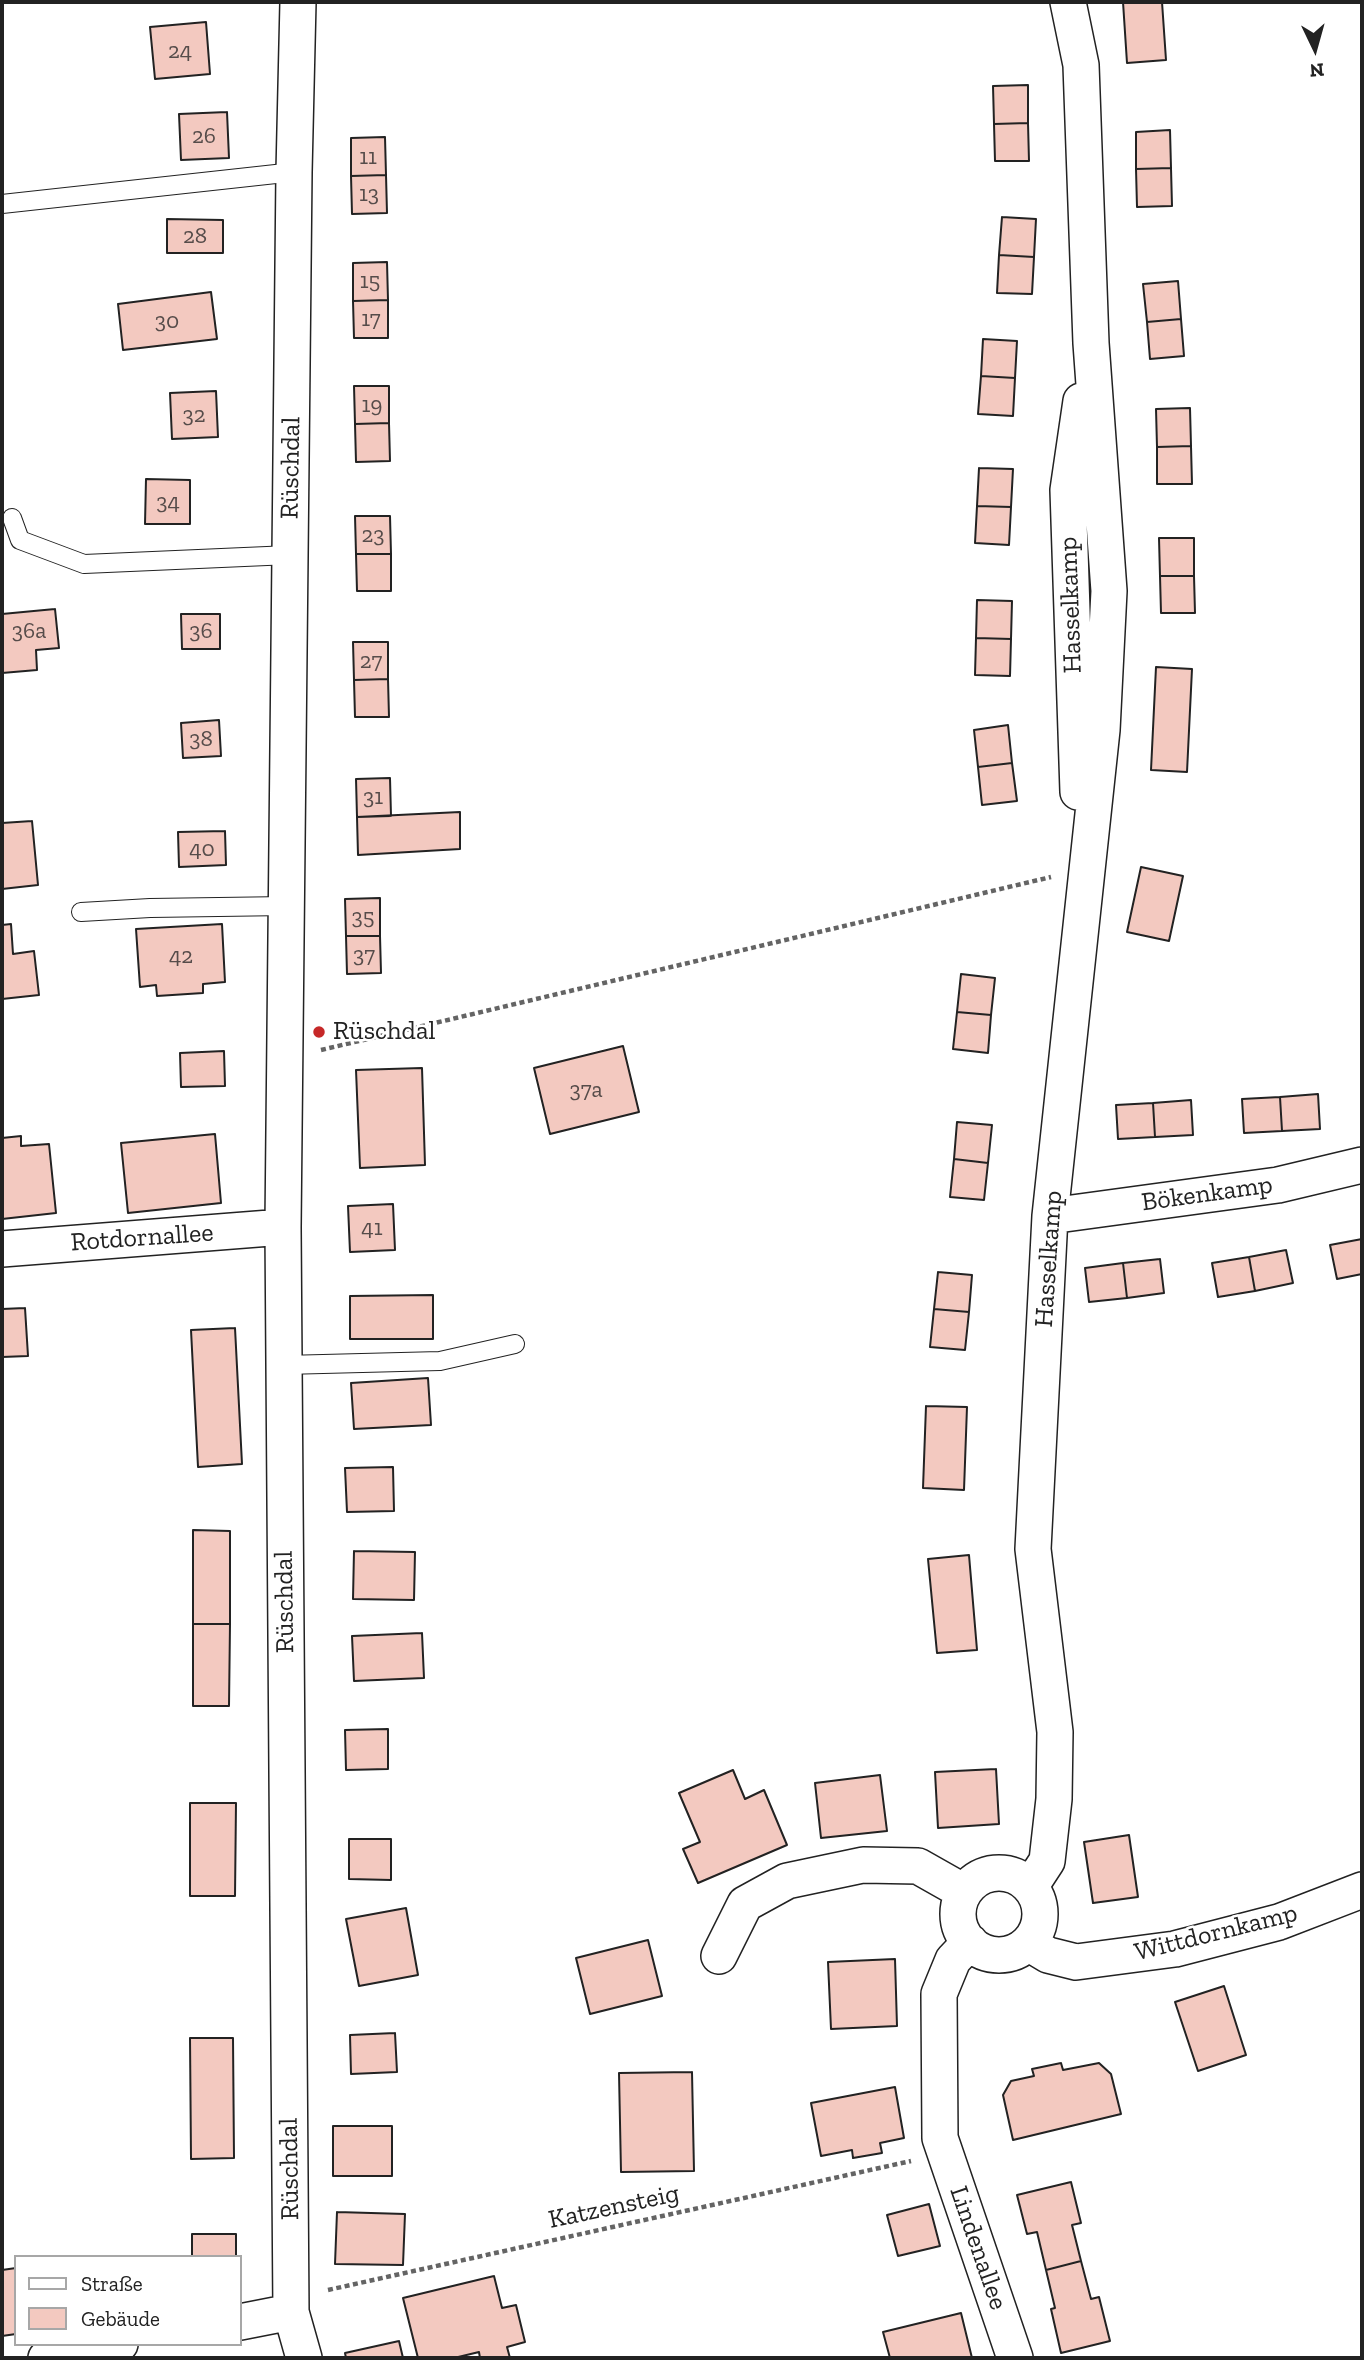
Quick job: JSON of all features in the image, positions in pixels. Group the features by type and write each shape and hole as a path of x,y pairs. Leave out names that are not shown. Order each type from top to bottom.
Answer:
{"street":[{"name":"Rüschdal","path":"298,2 283,1227 291,2305 304,2358"},
{"name":"Hasselkamp","path":"1030,1886 1047,1861 1055,1799 1055,1732 1033,1549 1050,1216 1089,868 1102,730 1109,591 1091,343 1082,65 1068,2"},
{"name":"Bökenkamp","path":"1050,1216 1278,1185 1362,1165"},
{"name":"Rotdornallee","path":"2,1248 283,1227"},
{"path":"719,1956 745,1904 788,1881 863,1865 918,1866 964,1892"},
{"path":"996,1873 1020,1878 1030,1886 1040,1909 1040,1921 1028,1943 1020,1950 999,1955 978,1949 962,1931 958,1918 959,1904 964,1892 973,1882 984,1876 996,1873"},
{"name":"Wittdornkamp","path":"1028,1943 1048,1955 1076,1962 1175,1949 1279,1922 1362,1890"},
{"path":"943,2146 939,1994 953,1961 970,1942"},
{"name":"Lindenallee","path":"943,2146 1015,2358"},
{"path":"242,2321 291,2305"},
{"path":"46,2358 109,2346"}],"lane":[{"path":"2,204 294,172"},
{"path":"12,518 20,540 84,564 290,555"},
{"path":"81,912 287,906"},
{"path":"284,1364 440,1361 515,1344"}],"path":[{"path":"286,1058 1089,868"},
{"name":"Katzensteig","path":"291,2305 943,2146"}],"building":[{"path":"1123,2 1162,2 1166,60 1127,63"},
{"path":"206,22 210,74 155,79 150,27"},
{"path":"1028,85 1028,123 994,124 993,86"},
{"path":"227,112 229,158 181,160 179,114"},
{"path":"1028,123 1029,161 995,161 994,124"},
{"path":"1170,130 1171,168 1136,169 1136,132"},
{"path":"385,137 386,175 351,176 351,138"},
{"path":"1171,168 1172,206 1137,207 1136,169"},
{"path":"386,175 387,213 352,214 351,176"},
{"path":"1002,217 1036,219 1034,257 999,255"},
{"path":"167,219 223,220 223,253 167,253"},
{"path":"999,255 1034,257 1032,294 997,293"},
{"path":"387,262 388,300 353,301 353,263"},
{"path":"1178,281 1181,319 1147,322 1143,284"},
{"path":"211,292 217,339 123,350 118,304"},
{"path":"388,300 388,338 354,338 353,301"},
{"path":"1181,319 1184,356 1150,359 1147,322"},
{"path":"983,339 1017,341 1015,378 981,376"},
{"path":"981,376 1015,378 1013,416 978,414"},
{"path":"354,386 389,386 389,423 355,424"},
{"path":"216,391 218,437 172,439 170,393"},
{"path":"1190,408 1191,446 1157,447 1156,409"},
{"path":"389,423 390,461 356,462 355,424"},
{"path":"1191,446 1192,484 1157,484 1157,447"},
{"path":"979,468 1013,469 1011,507 977,506"},
{"path":"146,479 190,480 190,524 145,524"},
{"path":"977,506 1011,507 1009,545 975,543"},
{"path":"355,516 390,516 391,554 356,554"},
{"path":"1159,538 1194,538 1194,576 1160,576"},
{"path":"356,554 391,554 391,591 357,591"},
{"path":"1160,576 1194,576 1195,613 1161,613"},
{"path":"977,600 1012,601 1011,639 976,638"},
{"path":"55,609 59,648 36,650 37,670 2,673 2,614"},
{"path":"181,614 220,614 220,649 182,649"},
{"path":"976,638 1011,639 1010,676 975,675"},
{"path":"353,642 388,642 388,679 354,680"},
{"path":"1156,667 1192,669 1187,772 1151,770"},
{"path":"388,679 389,717 355,717 354,680"},
{"path":"219,720 221,756 183,758 181,723"},
{"path":"1008,725 1012,763 978,767 974,730"},
{"path":"1012,763 1017,801 982,805 978,767"},
{"path":"390,778 391,816 357,817 356,779"},
{"path":"460,812 460,849 358,855 357,817"},
{"path":"32,821 38,885 2,889 2,823"},
{"path":"225,831 226,865 179,867 178,832"},
{"path":"1141,867 1183,876 1169,941 1127,932"},
{"path":"380,898 380,936 346,936 345,899"},
{"path":"11,924 13,954 34,951 39,995 2,999 2,925"},
{"path":"222,924 225,982 203,984 203,993 157,996 156,985 140,987 136,929"},
{"path":"346,936 380,936 381,973 347,974"},
{"path":"961,974 995,978 991,1015 957,1012"},
{"path":"957,1012 991,1015 988,1053 953,1049"},
{"path":"623,1046 639,1112 550,1134 534,1068"},
{"path":"224,1051 225,1086 181,1087 180,1053"},
{"path":"422,1068 425,1165 360,1168 356,1070"},
{"path":"1318,1094 1320,1129 1282,1131 1280,1097"},
{"path":"1280,1097 1282,1131 1244,1133 1242,1099"},
{"path":"1191,1100 1193,1135 1155,1137 1153,1103"},
{"path":"1153,1103 1155,1137 1118,1139 1116,1105"},
{"path":"957,1122 992,1125 988,1163 954,1159"},
{"path":"215,1134 221,1203 128,1213 121,1143"},
{"path":"21,1136 21,1146 49,1144 56,1213 2,1219 2,1138"},
{"path":"954,1159 988,1163 984,1200 950,1197"},
{"path":"393,1204 395,1250 350,1252 348,1206"},
{"path":"1362,1239 1362,1274 1337,1279 1330,1245"},
{"path":"1286,1250 1293,1283 1255,1291 1249,1257"},
{"path":"1249,1257 1255,1291 1218,1297 1212,1263"},
{"path":"1160,1259 1164,1293 1127,1298 1123,1263"},
{"path":"1123,1263 1127,1298 1089,1302 1085,1268"},
{"path":"938,1272 972,1275 969,1312 934,1309"},
{"path":"433,1295 433,1339 350,1339 350,1296"},
{"path":"25,1308 28,1356 2,1357 2,1309"},
{"path":"934,1309 969,1312 965,1350 930,1347"},
{"path":"235,1328 242,1464 198,1467 191,1330"},
{"path":"428,1378 431,1425 354,1429 351,1383"},
{"path":"926,1406 967,1407 964,1490 923,1488"},
{"path":"393,1467 394,1511 347,1512 345,1468"},
{"path":"193,1530 230,1531 230,1624 193,1624"},
{"path":"354,1551 415,1552 414,1600 353,1599"},
{"path":"969,1555 977,1650 937,1653 928,1559"},
{"path":"193,1624 230,1624 229,1706 193,1706"},
{"path":"422,1633 424,1678 354,1681 352,1636"},
{"path":"388,1729 388,1769 346,1770 345,1730"},
{"path":"996,1769 999,1824 938,1828 935,1772"},
{"path":"733,1770 745,1799 764,1790 787,1845 698,1883 683,1849 700,1842 679,1793"},
{"path":"880,1775 887,1831 821,1838 815,1783"},
{"path":"190,1803 236,1803 235,1896 190,1896"},
{"path":"1129,1835 1138,1897 1093,1903 1084,1842"},
{"path":"349,1839 391,1839 391,1880 349,1879"},
{"path":"406,1908 418,1975 359,1986 346,1919"},
{"path":"648,1940 662,1996 590,2014 576,1958"},
{"path":"895,1959 897,2026 831,2029 828,1962"},
{"path":"1224,1986 1246,2055 1198,2071 1175,2002"},
{"path":"395,2033 397,2072 351,2074 350,2035"},
{"path":"190,2038 233,2038 234,2158 191,2159"},
{"path":"1061,2063 1063,2070 1099,2063 1111,2074 1121,2114 1013,2140 1003,2095 1011,2081 1034,2076 1032,2069"},
{"path":"692,2072 694,2171 621,2172 619,2073"},
{"path":"895,2087 904,2138 880,2143 882,2153 853,2158 852,2150 821,2156 811,2103"},
{"path":"333,2126 392,2126 392,2176 333,2176"},
{"path":"1071,2182 1081,2223 1072,2225 1081,2261 1046,2270 1037,2232 1027,2234 1017,2195"},
{"path":"929,2204 940,2246 898,2256 887,2215"},
{"path":"337,2212 405,2214 403,2265 335,2264"},
{"path":"192,2234 236,2234 236,2255 192,2255"},
{"path":"1081,2261 1091,2299 1099,2297 1110,2341 1061,2353 1046,2270"},
{"path":"14,2268 14,2334 2,2336 2,2270"},
{"path":"494,2276 502,2308 516,2305 525,2342 507,2347 510,2358 480,2358 479,2352 454,2358 418,2358 403,2298"},
{"path":"961,2313 972,2358 890,2358 883,2332"},
{"path":"399,2341 403,2358 346,2358 345,2353"}],"place":[{"name":"Rüschdal","path":"319,1032"}]}
